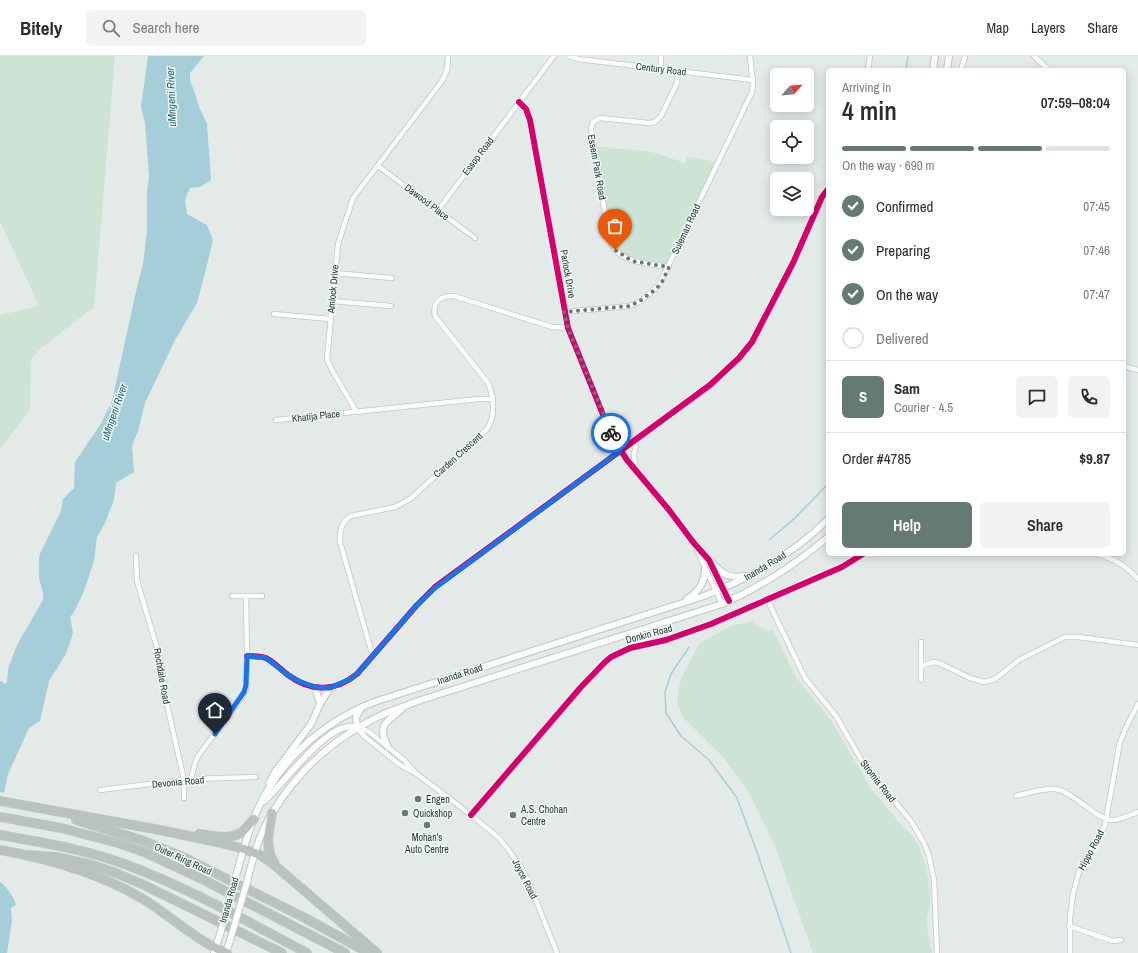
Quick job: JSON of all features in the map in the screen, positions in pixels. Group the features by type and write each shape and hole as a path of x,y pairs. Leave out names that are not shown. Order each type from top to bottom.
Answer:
{"highway":[{"path":"0,801 64,815 141,840 183,857 305,918 369,953"},
{"path":"272,813 268,847 273,861 280,870"},
{"path":"64,815 160,830 230,837 243,832 254,819"},
{"name":"Outer Ring Road","path":"0,817 62,828 118,843 144,852 202,879 345,953"},
{"path":"160,830 244,848 255,853 280,870 377,953"},
{"path":"0,835 58,846 97,855 126,864 180,888 307,953"},
{"path":"0,850 92,865 144,885 282,953"},
{"path":"55,860 90,873 142,899 214,951 226,953"}],"main road":[{"path":"933,68 934,56"},
{"path":"947,68 949,56"},
{"name":"Inanda Road","path":"214,951 244,848 261,803 282,769 300,748 332,722 362,707 388,697 683,603 724,588 750,576 795,548 826,521"},
{"name":"Inanda Road","path":"226,953 255,853 262,833 272,813 284,795 308,768 330,747 357,728 382,715 405,706 722,604 758,586 781,572 809,553 826,539"},
{"path":"709,560 729,577 734,578 750,576"},
{"path":"683,603 699,589 705,578 705,570"},
{"path":"315,687 320,704"},
{"path":"261,803 262,796 275,772 311,724 320,704 330,688"},
{"path":"388,747 382,735 383,728 392,717 405,706"},
{"path":"261,803 272,795 294,768 313,749 336,731 343,727 351,726 357,728 356,717 362,707"}],"street":[{"name":"Amlock Drive","path":"356,411 332,370 327,358 334,273 340,234 353,198 442,80 447,70 448,56"},
{"path":"519,102 554,56"},
{"name":"Century Road","path":"569,56 578,59 753,80"},
{"path":"661,56 661,69"},
{"path":"750,56 753,80"},
{"path":"868,68 870,56"},
{"path":"962,68 965,56"},
{"path":"1034,56 1047,68"},
{"name":"Essem Park Road","path":"669,267 632,261 618,253 613,247 609,237 590,129 593,122 600,118 649,123 655,122 661,116 678,81 678,71"},
{"name":"Suleman Road","path":"564,312 630,306 640,301 657,288 662,282 750,96 753,89 753,80"},
{"name":"Essop Road","path":"438,210 519,102"},
{"name":"Parlock Drive","path":"519,102 526,109 530,120 568,328 612,437 620,451 709,560 724,588 729,601"},
{"name":"Dawood Place","path":"378,166 475,238"},
{"path":"247,656 266,658 292,678 315,687 330,688 352,678 373,657 417,605 435,588 620,451 638,436 710,385 728,369 746,350 760,328 793,263 822,197 826,192"},
{"path":"334,273 392,278"},
{"name":"Carden Crescent","path":"373,657 340,542 341,526 346,519 351,516 395,507 410,499 491,423 493,399 484,376 435,316 434,306 439,299 454,296 552,326 568,328"},
{"path":"332,301 391,306"},
{"path":"274,314 330,319"},
{"path":"1126,367 1138,370"},
{"path":"356,411 479,399 493,399"},
{"name":"Khatija Place","path":"276,420 356,411"},
{"path":"636,470 634,454 638,436"},
{"name":"Parlock Drive","path":"693,542 722,604"},
{"name":"Rochdale Road","path":"136,556 137,581 162,661 166,700 184,780 184,798"},
{"name":"Donkin Road","path":"471,815 581,687 605,662 611,658 630,648 684,634 842,567 860,556"},
{"path":"1103,556 1119,562 1138,579"},
{"path":"232,596 262,596"},
{"path":"191,779 198,756 244,692 246,685 247,656 246,596"},
{"name":"Stromia Road","path":"767,599 806,678 836,716 865,766 911,821 924,842 929,856 934,880 937,953"},
{"path":"921,666 934,662 939,663 970,678 984,682 995,679 1019,660 1065,637 1078,637 1138,645"},
{"path":"920,680 921,642"},
{"name":"Hippo Road","path":"1070,953 1069,926 1072,900 1080,868 1104,828 1120,742 1123,733 1136,714 1138,704"},
{"name":"Joyce Road","path":"357,728 368,731 404,760 417,774"},
{"name":"Joyce Road","path":"357,728 364,736 400,765 417,774 471,815 499,838 515,856 530,883 557,953"},
{"name":"Devonia Road","path":"100,790 191,779 256,777"},
{"path":"1016,796 1045,790 1058,790 1068,794 1096,813 1113,820 1138,812"},
{"path":"1069,926 1113,942 1121,940"}],"green space":[{"path":"0,56 115,56 94,307 41,348 31,359 30,410 0,449 0,315 39,306 0,221"},
{"path":"593,146 652,152 685,163 687,157 718,162 669,266 645,262 630,257 623,254 612,243"},
{"path":"755,621 755,624 768,631 773,630 798,680 832,722 871,789 904,828 911,834 916,842 925,863 928,875 930,907 927,916 927,923 932,953 813,953 775,846 748,791 723,757 684,719 677,701 679,687 681,679 699,644 731,626"}],"water":[{"name":"uMngeni River","path":"148,56 204,56 190,73 190,81 207,124 211,180 200,187 190,188 185,200 187,214 207,225 213,240 197,303 175,340 145,403 138,431 132,446 134,472 116,483 114,500 105,523 97,537 94,561 84,591 70,617 73,633 66,654 49,681 40,721 29,728 8,774 4,793 0,792 0,698 3,686 7,682 8,669 17,645 43,600 43,593 39,578 39,556 61,511 63,499 74,488 75,462 102,422 112,401 143,264 147,231 147,193 149,176 145,123 141,107"},
{"path":"0,882 10,892 16,902 16,905 11,908 12,920 7,953 0,953"}],"waterway":[{"path":"906,68 908,56"},
{"path":"769,540 795,518 826,486"},
{"path":"689,647 671,674 665,692 666,713 681,736 709,760 737,798 791,953"},
{"path":"0,686 4,706"}],"cycle path":[{"path":"519,102 526,109 530,120 568,328 612,437 627,460 709,560 729,601"},
{"path":"247,656 259,656 266,658 297,681 314,687 332,687 349,680 357,674 417,605 435,587 710,385 739,358 752,342 793,263 822,197 826,192"},
{"path":"471,815 581,687 611,657 630,648 666,640 711,624 842,567 860,556"}],"way so far":[{"path":"611,433 568,328 564,312 626,307 635,304 657,288 662,282 669,267 632,261 615,250"}],"place":[{"name":"Engen","path":"418,799"},
{"name":"Quickshop","path":"405,813"},
{"name":"A.S. Chohan Centre","path":"513,815"},
{"name":"Mohan's Auto Centre","path":"427,825"}],"route":[{"path":"215,734 240,700 246,689 247,656 266,658 292,678 315,687 330,688 352,678 362,670 417,605 435,588 620,451 611,433"}]}
